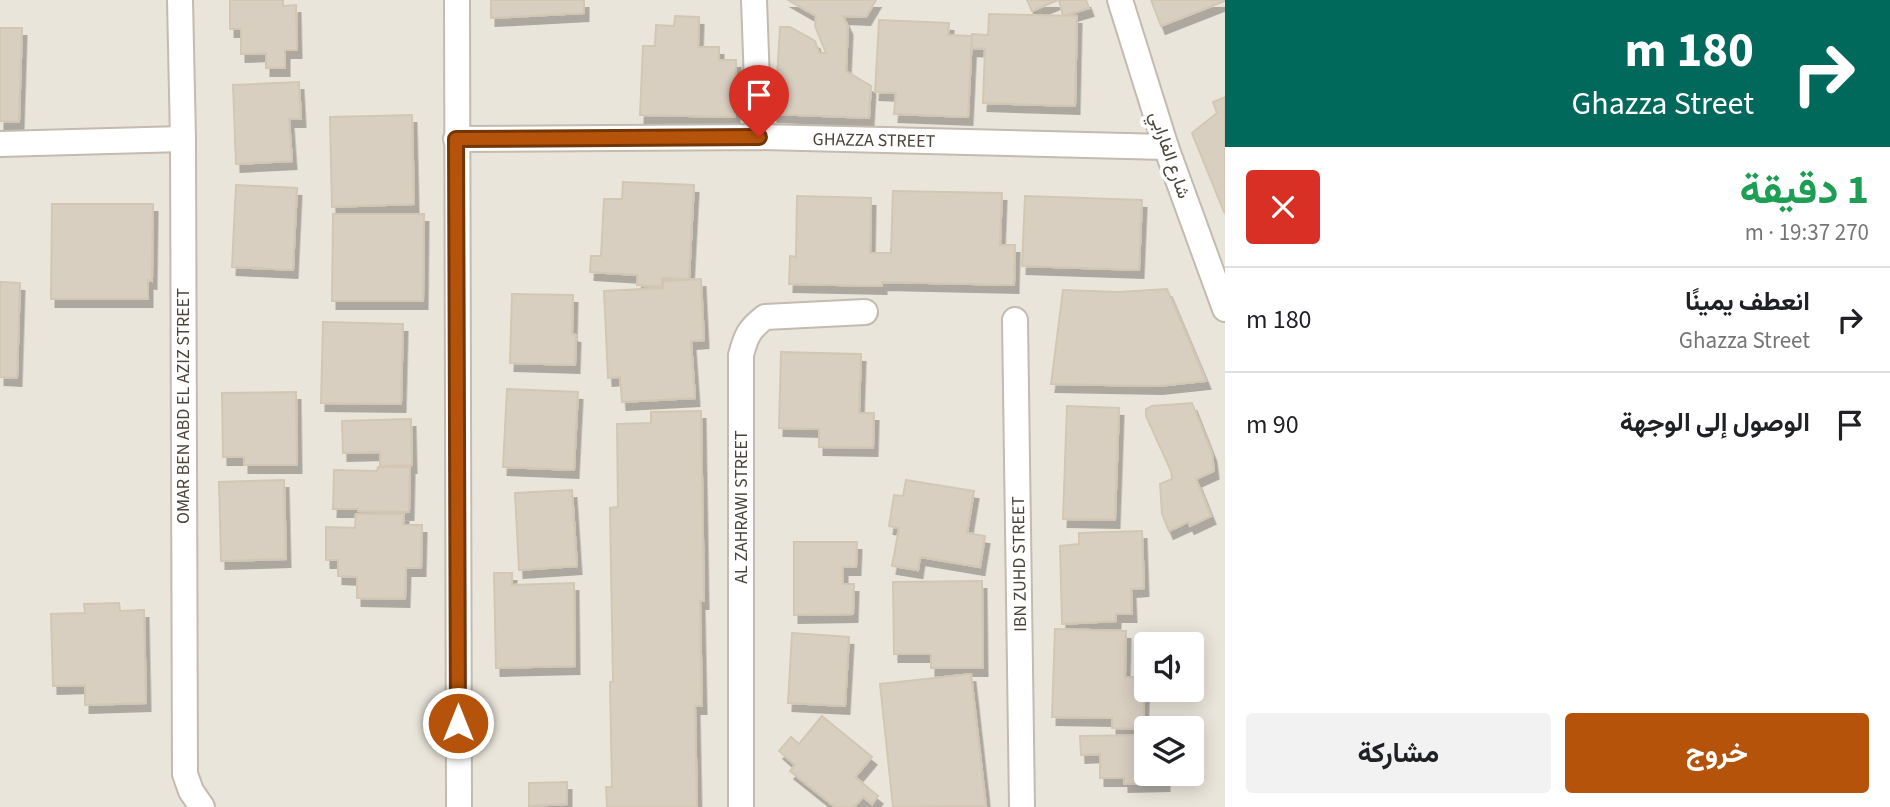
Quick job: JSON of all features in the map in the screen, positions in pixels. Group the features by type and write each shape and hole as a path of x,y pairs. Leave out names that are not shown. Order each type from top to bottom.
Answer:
{"street":[{"name":"OMAR BEN ABD EL AZIZ STREET","path":"180,0 183,139 185,774 191,791 202,807"},
{"path":"457,0 459,807"},
{"path":"754,0 759,137"},
{"name":"شارع الفارابي","path":"1120,0 1166,147 1225,309"},
{"name":"GHAZZA STREET","path":"456,139 759,137 1166,147"},
{"path":"0,144 183,139"},
{"name":"AL ZAHRAWI STREET","path":"741,807 741,355 745,338 752,326 765,317 865,312"},
{"name":"IBN ZUHD STREET","path":"1015,320 1022,807"}],"shaded area":[{"path":"0,0 1225,0 1225,807 0,807"}],"building":[{"path":"230,0 283,0 283,6 296,5 297,50 285,50 285,68 266,68 266,53 241,54 241,29 230,29"},
{"path":"491,0 584,0 584,13 491,18"},
{"path":"788,0 876,0 866,17 843,16 848,27 846,71 871,86 869,118 773,114 767,97 777,79 780,27 790,27 815,41 819,53 826,53 815,26 816,16"},
{"path":"1027,0 1058,0 1032,11"},
{"path":"1059,0 1086,0 1089,8 1063,16"},
{"path":"1151,0 1225,0 1225,1 1161,26"},
{"path":"989,14 1077,16 1075,106 983,103 985,49 972,48 972,34 988,35"},
{"path":"675,16 699,17 698,47 719,47 719,60 736,60 735,117 640,115 643,46 655,46 656,25 674,26"},
{"path":"879,20 949,23 948,35 972,36 968,117 894,114 896,93 875,92"},
{"path":"0,28 22,28 19,122 0,121"},
{"path":"299,82 301,119 289,119 292,161 236,164 233,85"},
{"path":"1225,97 1224,212 1192,133 1217,113 1213,102"},
{"path":"412,115 414,204 332,207 330,117"},
{"path":"623,182 694,185 689,279 662,278 662,287 637,285 638,275 590,272 591,256 601,256 604,199 622,199"},
{"path":"236,185 297,188 293,270 232,267"},
{"path":"893,191 1002,193 1000,245 1015,245 1014,285 882,282 882,286 789,284 790,256 796,257 797,196 871,198 870,253 891,253"},
{"path":"1025,196 1142,200 1139,270 1022,266"},
{"path":"52,204 153,204 152,281 148,280 148,299 51,299"},
{"path":"333,214 424,214 423,301 332,301"},
{"path":"701,279 704,340 691,341 695,398 622,402 620,377 608,378 604,291 663,288 663,281"},
{"path":"0,282 20,283 17,378 0,377"},
{"path":"1167,289 1206,381 1158,386 1051,384 1063,290 1118,292"},
{"path":"512,294 573,295 572,334 576,335 575,365 510,363"},
{"path":"323,322 403,324 401,404 321,403"},
{"path":"781,352 861,354 859,413 874,413 873,448 819,447 819,429 779,428"},
{"path":"507,389 578,392 574,470 503,467"},
{"path":"296,392 297,465 244,465 244,457 223,457 222,393"},
{"path":"1192,403 1212,454 1214,471 1196,479 1211,516 1190,526 1188,522 1169,531 1162,514 1160,484 1172,479 1171,471 1146,416 1146,409 1152,406"},
{"path":"1067,406 1119,408 1115,520 1063,519"},
{"path":"701,411 704,601 700,601 702,706 695,706 697,807 607,807 606,787 612,787 610,508 618,507 617,424 651,423 651,412"},
{"path":"411,419 412,465 380,466 380,452 343,453 342,421"},
{"path":"378,467 410,467 409,512 333,509 334,470 377,471"},
{"path":"284,480 286,559 221,561 219,482"},
{"path":"906,480 974,491 967,533 985,536 980,567 920,557 918,570 892,566 899,528 889,526 894,495 903,496"},
{"path":"572,490 577,566 519,570 515,493"},
{"path":"356,514 404,514 403,525 422,525 421,568 406,568 405,599 357,598 357,577 338,576 338,560 326,560 326,527 355,528"},
{"path":"1142,531 1144,588 1131,589 1132,614 1116,614 1116,621 1062,624 1060,546 1079,544 1079,533"},
{"path":"794,542 857,542 856,567 843,567 843,584 854,584 853,614 794,615"},
{"path":"494,573 512,573 512,585 574,583 575,666 496,668"},
{"path":"982,581 983,668 931,668 931,654 894,654 893,582"},
{"path":"119,603 120,611 144,610 146,703 85,705 85,685 53,686 51,614 85,613 84,604"},
{"path":"1055,629 1126,631 1125,677 1134,677 1134,702 1144,702 1144,716 1134,716 1134,729 1112,728 1112,718 1052,717"},
{"path":"792,633 849,637 845,706 788,703"},
{"path":"971,674 986,806 893,807 880,684"},
{"path":"822,716 872,757 855,777 878,796 872,804 863,797 854,807 835,807 790,771 795,765 779,751 791,737 799,744"},
{"path":"1134,735 1134,784 1124,784 1124,778 1100,778 1100,754 1081,755 1080,736"},
{"path":"567,782 567,804 529,806 529,783"}],"route":[{"path":"458,723 456,139 759,137"}]}
